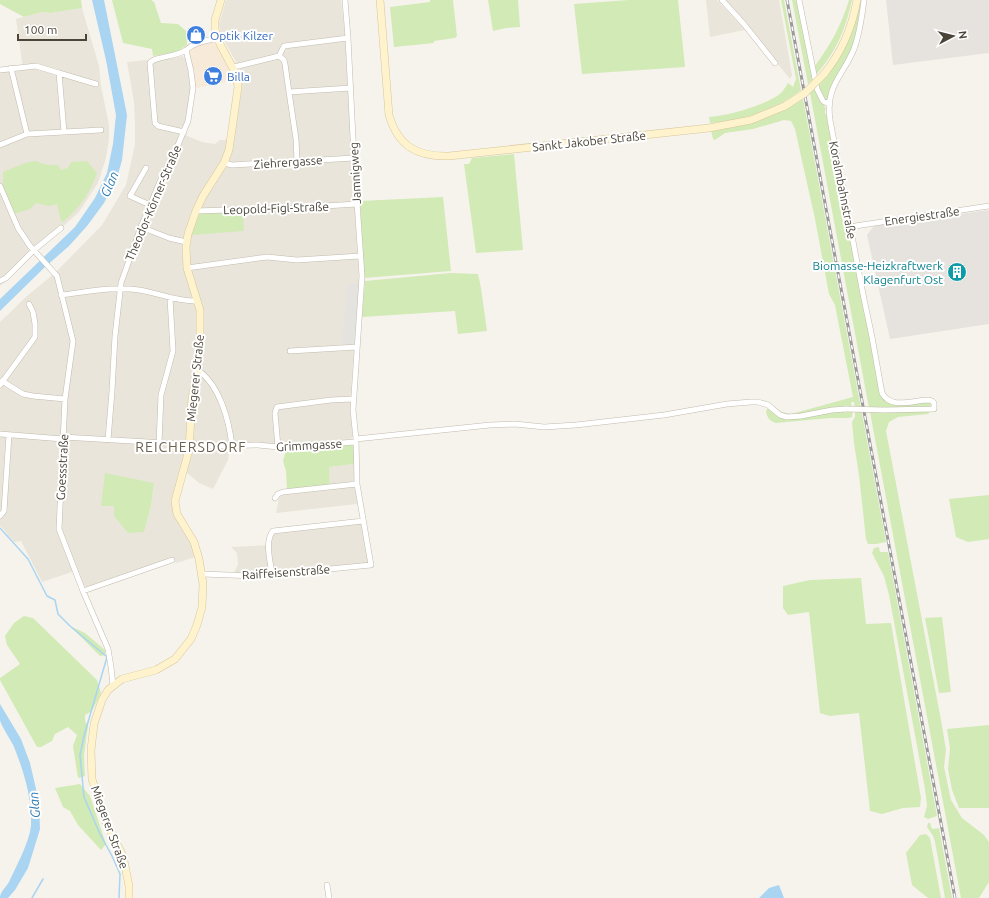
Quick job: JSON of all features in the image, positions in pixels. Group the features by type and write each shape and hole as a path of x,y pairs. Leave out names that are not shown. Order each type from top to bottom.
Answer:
{"main road":[{"name":"Miegerer Straße","path":"129,898 129,886 123,856 106,822 92,779 91,750 94,724 102,700 112,685 128,676 149,672 163,667 175,659 188,645 194,633 202,607 202,574 196,546 177,514 175,505 190,444 191,408 198,370 201,324 197,301 187,268 185,251 186,242 196,210 224,162 231,142 238,87 234,67 217,38 215,30 215,20 221,0"},
{"name":"Sankt Jakober Straße","path":"380,1 388,104 392,125 406,144 419,152 428,155 449,156 709,128 756,118 785,106 805,93 824,74 845,42 857,0"}],"street":[{"name":"Jamnigweg","path":"345,0 362,282 352,410 356,440 357,484 371,565"},
{"path":"722,0 743,23 775,63"},
{"path":"799,0 818,92 823,101 829,104 834,85 849,61 855,47 860,30 864,0"},
{"path":"184,132 158,126 155,123 150,63 154,59 177,55 197,43 217,38"},
{"path":"234,67 279,56 284,46 348,38"},
{"name":"Theodor-Körner-Straße","path":"108,440 115,336 120,289 130,254 150,205 188,121 193,88 186,50"},
{"path":"279,56 284,60 285,64 296,139 297,161"},
{"path":"0,70 36,66 96,84"},
{"path":"11,68 26,134"},
{"path":"59,73 64,132"},
{"path":"289,92 351,88"},
{"name":"Koralmbahnstraße","path":"829,104 829,115 881,390 885,398 893,402 905,403 929,400 934,403 934,409"},
{"path":"0,146 26,134 101,130"},
{"name":"Ziehrergasse","path":"224,162 232,165 354,158"},
{"path":"146,168 130,196 150,205"},
{"name":"Goessstraße","path":"0,186 16,224 34,250 58,278 74,344 65,399 59,529 108,650 112,685"},
{"name":"Leopold-Figl-Straße","path":"196,210 292,208 357,204"},
{"name":"Energiestraße","path":"855,226 989,206"},
{"path":"141,227 169,238 186,242"},
{"path":"0,281 6,278 34,250 60,228"},
{"path":"187,268 267,257 297,260 360,256"},
{"path":"61,295 120,289 140,290 187,302 197,301"},
{"path":"159,443 161,395 173,351 170,298"},
{"path":"29,304 33,312 35,337 1,383 23,394 65,399"},
{"path":"290,351 357,347"},
{"path":"198,370 211,384 217,395 228,424 232,446"},
{"path":"278,448 275,413 277,407 331,400 353,399"},
{"name":"Grimmgasse","path":"0,434 159,443 232,446 258,445 278,448 490,425 515,424 544,427 576,425 664,416 706,408 751,402 758,402 768,405 780,415 788,417 846,409 934,409"},
{"path":"2,513 9,435"},
{"path":"275,498 278,494 283,492 357,484"},
{"path":"272,575 269,547 270,534 273,531 363,521"},
{"path":"83,591 172,560"},
{"name":"Raiffeisenstraße","path":"202,574 251,576 272,575 371,565"},
{"path":"327,885 329,898"}],"shaded area":[{"path":"226,0 341,0 345,34 359,282 350,404 353,436 351,439 285,445 230,445 228,460 213,489 199,483 181,468 173,495 172,506 176,519 192,546 195,557 177,563 168,559 86,587 84,586 78,570 42,582 21,541 14,542 0,525 0,322 27,296 55,273 102,225 126,185 135,144 134,102 127,62 146,60 155,61 182,56 186,58 191,88 185,135 202,142 215,144 220,140 234,140 242,87 241,71 220,33 219,24","holes":["154,484 151,506 144,532 114,516 114,506 101,506"]},
{"path":"706,0 717,0 745,30 710,37"},
{"path":"724,0 779,0 792,75 790,79 747,26"},
{"path":"886,0 989,0 989,53 893,65"},
{"path":"82,8 99,66 101,86 109,125 109,139 106,158 98,183 79,212 32,254 0,286 0,72 23,69 16,19 42,12 51,13"},
{"path":"214,42 232,71 234,80 197,88 195,86 193,67 188,50 198,45"},
{"path":"989,210 989,324 890,339 867,235 874,226"},
{"path":"359,283 355,343 342,344 347,285"},
{"path":"354,464 357,504 276,513 279,498 282,494 330,490 329,467"},
{"path":"361,523 369,564 259,574 234,573 238,564 237,553 231,547 271,545 273,535 277,532"}],"green space":[{"path":"0,0 81,0 82,8 51,13 42,12 24,17 0,4"},
{"path":"112,0 151,0 154,2 161,23 178,24 186,31 187,45 177,52 153,56 152,49 123,43"},
{"path":"430,0 453,0 457,36 455,38 434,41 434,43 394,47 390,7 430,2"},
{"path":"488,0 518,0 520,27 493,31"},
{"path":"629,0 678,0 685,67 582,74 574,4"},
{"path":"781,0 784,0 801,90 781,103 758,113 734,120 710,123 709,117 757,106 781,93 788,83 793,87 796,79"},
{"path":"792,0 798,0 813,79 808,84"},
{"path":"849,0 852,0 839,41 829,58 815,76 814,67 834,35"},
{"path":"860,0 862,0 855,43 828,99 825,99 818,86 834,66 845,46"},
{"path":"815,89 826,109 825,114 827,115 880,393 885,400 927,402 931,404 930,407 869,408 810,93"},
{"path":"803,99 886,542 876,544 868,544 866,539 852,422 855,417 854,402 851,402 852,407 794,416 779,413 751,399 766,401 782,412 791,414 853,397 835,305 829,294 815,219 795,129 791,121 784,120 753,129 725,133 715,140 713,139 711,130 786,109"},
{"path":"514,154 523,250 476,253 464,164 469,164 472,158"},
{"path":"35,161 47,165 58,165 61,170 68,168 71,162 87,161 97,173 91,188 83,200 63,222 61,221 57,204 48,206 36,203 30,209 14,214 3,186 3,172 25,163"},
{"path":"443,197 451,271 364,278 360,201"},
{"path":"198,212 243,212 244,231 191,235"},
{"path":"451,273 478,274 487,331 458,334 455,311 362,317 365,281"},
{"path":"768,408 779,415 853,411 852,417 848,418 830,418 776,423 768,417 766,411"},
{"path":"931,411 928,414 898,417 889,422 886,431 941,720 946,750 944,767 951,800 962,818 984,835 989,842 989,882 979,898 961,898 870,412"},
{"path":"354,446 354,464 329,467 330,486 287,490 286,471 283,461 286,450"},
{"path":"105,473 154,483 151,506 144,532 128,533 114,516 114,506 101,506"},
{"path":"989,495 989,539 968,542 956,537 949,499"},
{"path":"879,547 880,552 888,552 937,816 928,819 924,817 927,806 925,789 889,595 884,576 872,553 874,548"},
{"path":"861,578 866,624 891,623 921,798 920,807 903,808 882,814 870,811 859,713 830,716 820,713 809,612 788,615 783,608 783,586 810,580"},
{"path":"24,616 33,618 97,680 101,693 92,711 85,715 85,721 88,726 84,755 85,776 78,778 73,746 77,735 68,727 55,734 52,741 41,747 37,747 0,680 0,678 20,664 7,645 5,636 14,623"},
{"path":"942,617 951,692 939,693 925,618"},
{"path":"70,626 85,633 105,650 105,655 100,656"},
{"path":"989,725 989,808 959,808 952,790 948,769 950,748 947,729"},
{"path":"80,784 90,796 106,844 101,850 78,825 70,811 63,807 55,788"},
{"path":"928,823 930,823 932,829 939,828 952,898 945,898 935,842 927,827"},
{"path":"926,834 930,838 941,898 928,898 912,885 906,853 920,835"}],"water":[{"name":"Glan","path":"92,0 104,0 127,115 122,160 117,178 104,203 87,226 69,246 0,311 0,299 75,227 95,198 107,173 113,144 116,115 106,60"},
{"name":"Glan","path":"0,704 21,739 30,763 39,802 40,829 28,868 15,890 8,898 0,898 0,896 19,862 30,831 31,815 27,785 21,766 14,747 0,720"},
{"path":"779,885 784,898 759,898 769,888"}],"waterway":[{"path":"0,528 28,559 47,596 55,600 58,614 107,657 80,755 84,797 120,874 119,898"},
{"path":"32,898 43,879"}],"railway":[{"path":"787,0 955,898"}],"place":[{"name":"Optik Kilzer","path":"196,35"},
{"name":"Billa","path":"213,76"},
{"name":"Biomasse-Heizkraftwerk Klagenfurt Ost","path":"957,272"}],"district":[{"name":"REICHERSDORF","path":"191,447"}]}
